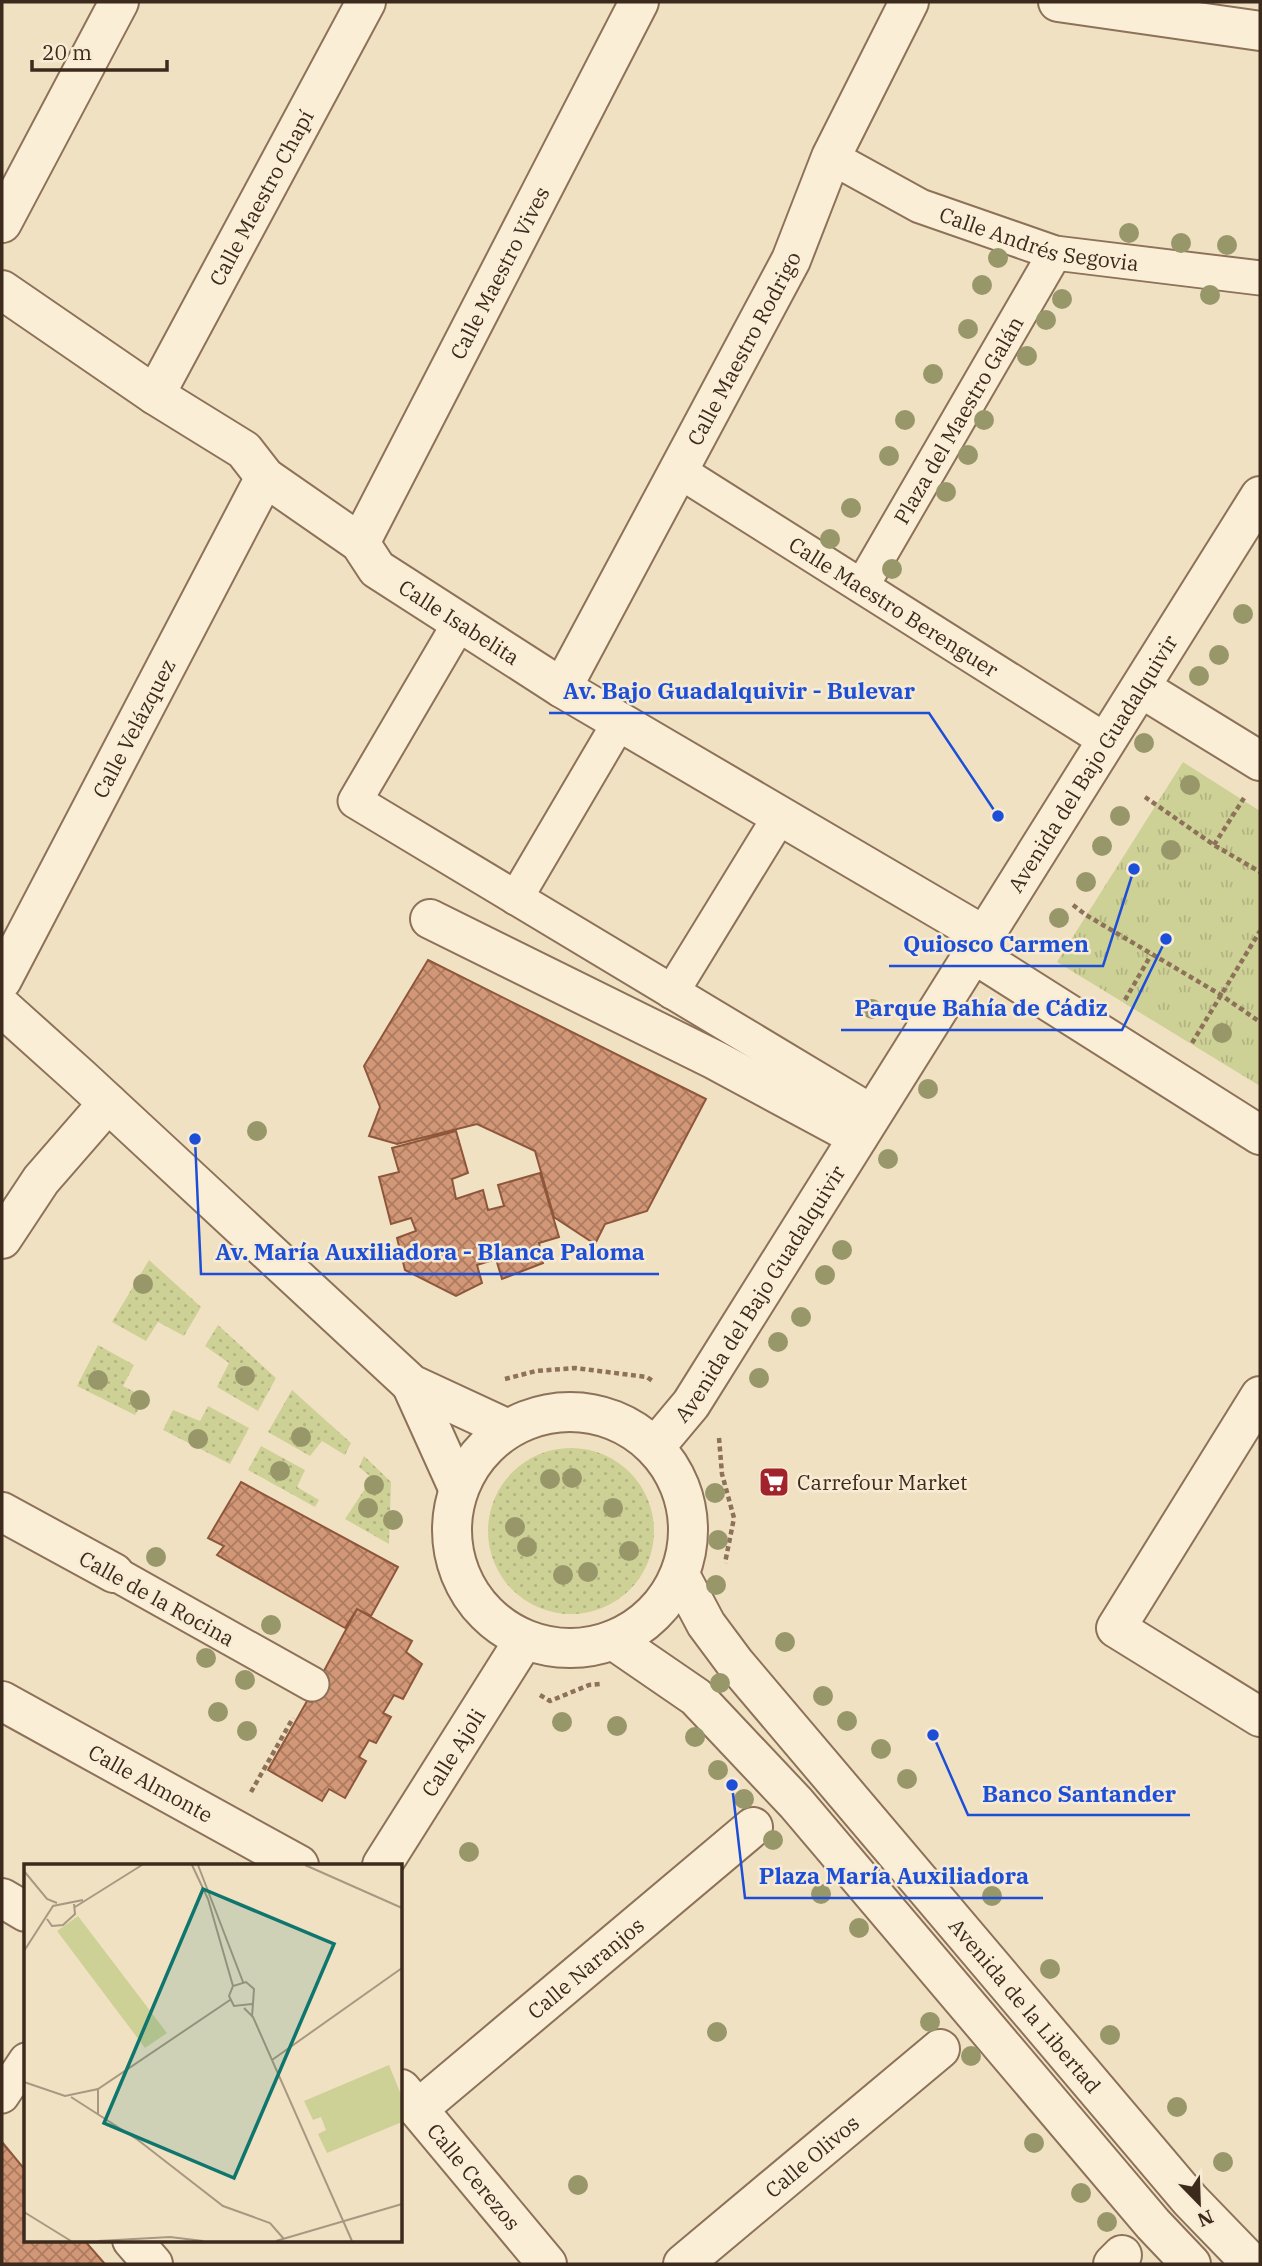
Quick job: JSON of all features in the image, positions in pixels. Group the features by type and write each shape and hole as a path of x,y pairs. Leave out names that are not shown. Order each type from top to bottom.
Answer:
{"street":[{"path":"2,223 119,2"},
{"name":"Calle Maestro Chapí","path":"155,395 366,2"},
{"name":"Calle Maestro Vives","path":"360,543 639,2"},
{"name":"Calle Maestro Rodrigo","path":"562,688 791,260 831,157 909,2"},
{"path":"1058,2 1260,31"},
{"name":"Calle Andrés Segovia","path":"831,157 920,205 1055,253 1260,278"},
{"name":"Plaza del Maestro Galán","path":"862,586 1055,253"},
{"name":"Calle Isabelita","path":"2,290 155,395 244,450 265,477 360,543 377,569 562,688 780,816 979,945 1260,1135"},
{"name":"Calle Maestro Berenguer","path":"679,471 1108,742"},
{"name":"Calle Velázquez","path":"2,980 265,477"},
{"name":"Avenida del Bajo Guadalquivir","path":"655,1447 691,1404 1260,496"},
{"path":"460,622 355,802 672,992 866,1125"},
{"path":"1141,688 1254,777"},
{"path":"516,898 620,722"},
{"path":"672,992 780,816"},
{"path":"430,919 715,1060 866,1125"},
{"path":"2,1007 411,1384 508,1429"},
{"path":"2,1239 41,1181 108,1103"},
{"path":"411,1384 458,1488"},
{"path":"1260,1396 1116,1628 1260,1717"},
{"path":"569,1411 601,1415 630,1427 655,1447 676,1475 687,1508 688,1542 680,1576 664,1602 641,1625 613,1640 584,1648 554,1648 524,1640 493,1622 468,1594 454,1560 450,1524 458,1488 478,1454 508,1429 537,1416 569,1411"},
{"name":"Calle de la Rocina","path":"2,1513 312,1684"},
{"name":"Avenida de la Libertad","path":"680,1576 706,1624 735,1663 1190,2200 1252,2264"},
{"name":"Calle Ajoli","path":"383,1864 524,1640"},
{"name":"Avenida de la Libertad","path":"613,1640 696,1698 796,1802 1153,2224 1191,2264"},
{"name":"Calle Almonte","path":"2,1701 297,1864"},
{"name":"Calle Naranjos","path":"409,2099 753,1827"},
{"path":"2,1898 24,1911"},
{"name":"Calle Olivos","path":"683,2264 940,2049"},
{"path":"2,2096 24,2063"},
{"name":"Calle Cerezos","path":"409,2099 547,2264"},
{"path":"134,2242 153,2264"}],"path":[{"path":"1214,845 1254,777"},
{"path":"1144,797 1214,845 1260,872"},
{"path":"1073,905 1151,955 1221,995 1260,1022"},
{"path":"1188,1050 1260,931"},
{"path":"1252,944 1260,949"},
{"path":"1120,1007 1151,955"},
{"path":"494,1380 536,1371 575,1368 611,1371 646,1377 691,1404 718,1429 722,1474 734,1518 724,1560 726,1574"},
{"path":"231,1828 312,1684"}],"green space":[{"path":"1183,762 1260,811 1260,1086 1057,962"},
{"path":"149,1260 201,1307 184,1336 158,1322 146,1341 112,1322"},
{"path":"218,1325 276,1378 258,1411 217,1387 229,1363 205,1346"},
{"path":"98,1345 134,1365 123,1386 146,1398 135,1415 77,1386"},
{"path":"292,1390 351,1443 345,1455 322,1441 310,1456 268,1432"},
{"path":"208,1406 249,1428 230,1464 163,1430 173,1410 200,1421"},
{"path":"261,1446 305,1470 297,1487 319,1500 315,1507 248,1470"},
{"path":"571,1448 603,1454 630,1472 648,1499 654,1531 648,1563 630,1590 603,1608 571,1614 539,1608 512,1590 494,1563 488,1531 494,1499 512,1472 539,1454"},
{"path":"364,1456 391,1482 389,1544 345,1519 372,1478 359,1467"}],"building":[{"path":"428,960 706,1099 647,1211 605,1224 595,1244 554,1217 535,1151 477,1124 397,1144 369,1136 380,1107 364,1066"},
{"path":"456,1131 468,1173 452,1179 456,1199 483,1190 488,1210 504,1206 498,1185 540,1173 559,1237 539,1243 543,1263 502,1279 496,1259 477,1265 482,1283 456,1296 405,1270 397,1238 416,1231 411,1218 391,1224 379,1177 399,1172 392,1148"},
{"path":"241,1482 398,1567 371,1616 357,1609 345,1628 217,1555 224,1546 208,1538"},
{"path":"357,1609 412,1641 406,1652 422,1664 403,1699 394,1695 383,1713 391,1717 376,1743 369,1740 359,1757 366,1761 345,1798 329,1789 322,1801 268,1770 307,1701 312,1702 321,1689 318,1682"},
{"path":"2,2142 24,2169 24,2242 86,2242 105,2264 2,2264"}],"place":[{"name":"Av. Bajo Guadalquivir - Bulevar","path":"998,816"},
{"name":"Quiosco Carmen","path":"1134,869"},
{"name":"Parque Bahía de Cádiz","path":"1166,939"},
{"name":"Av. María Auxiliadora - Blanca Paloma","path":"195,1139"},
{"name":"Carrefour Market","path":"774,1482"},
{"name":"Banco Santander","path":"933,1735"},
{"name":"Plaza María Auxiliadora","path":"732,1785"}]}
